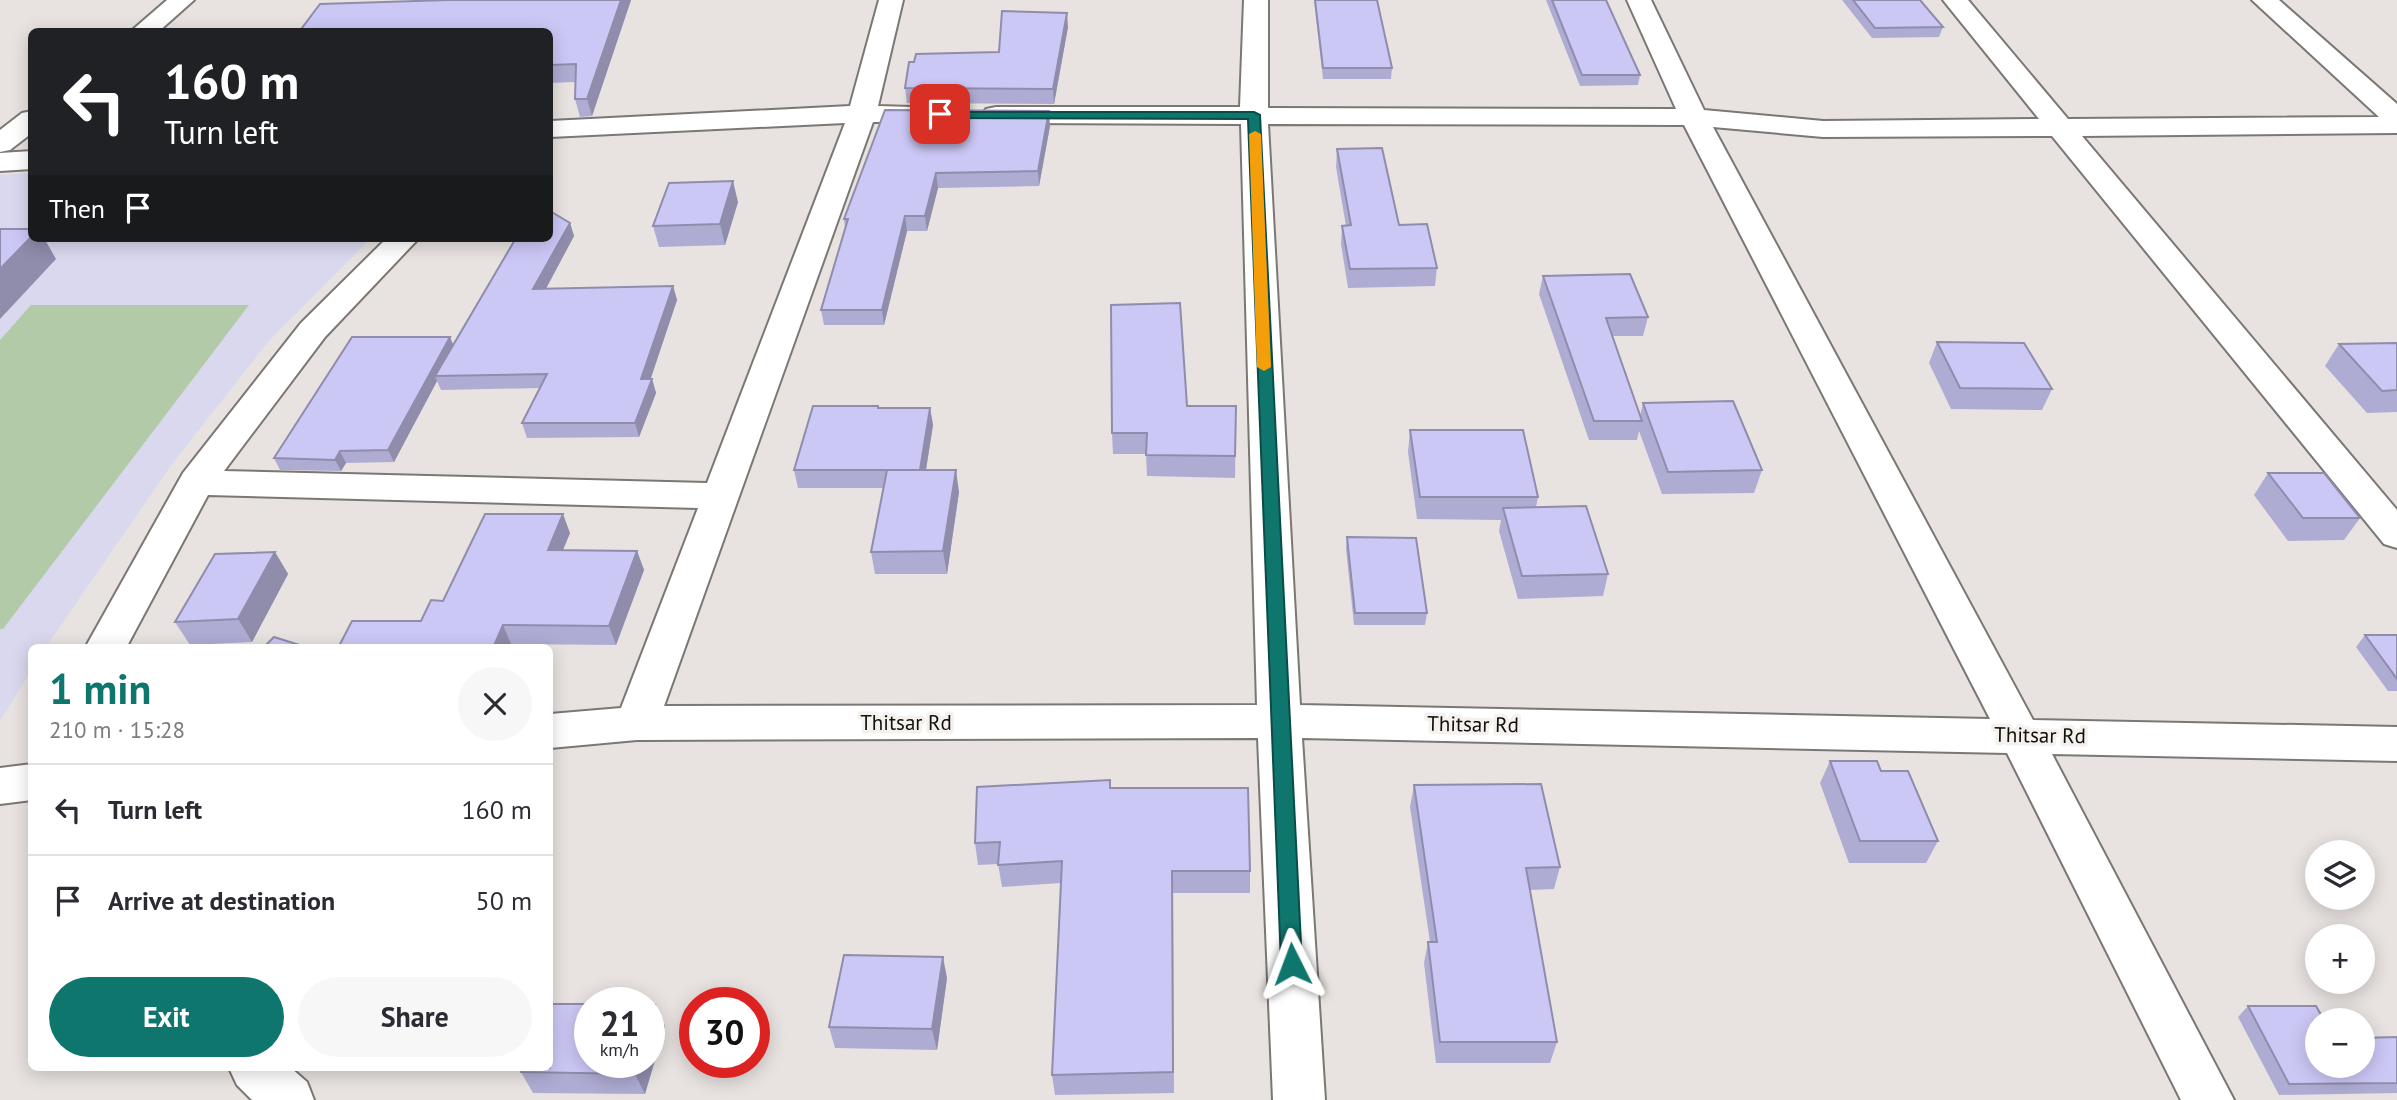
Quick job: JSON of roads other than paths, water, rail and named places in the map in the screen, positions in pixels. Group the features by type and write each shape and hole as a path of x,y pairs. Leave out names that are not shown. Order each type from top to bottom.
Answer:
{"street":[{"path":"147,28 183,0"},
{"path":"637,723 862,114 891,0"},
{"path":"1256,0 1254,115 1279,721 1299,1100"},
{"path":"1639,0 1694,117 2020,735 2208,1100"},
{"path":"1955,0 2397,535"},
{"path":"2264,0 2397,118"},
{"path":"553,129 862,114 1694,117 1823,129 2397,125"},
{"path":"0,144 28,122"},
{"path":"0,162 28,160"},
{"path":"107,644 197,482 313,330 400,242"},
{"path":"197,482 720,496"},
{"name":"Thitsar Rd","path":"553,731 637,723 1279,721 2397,744"},
{"path":"0,786 28,782"},
{"path":"258,1071 288,1100"}]}
